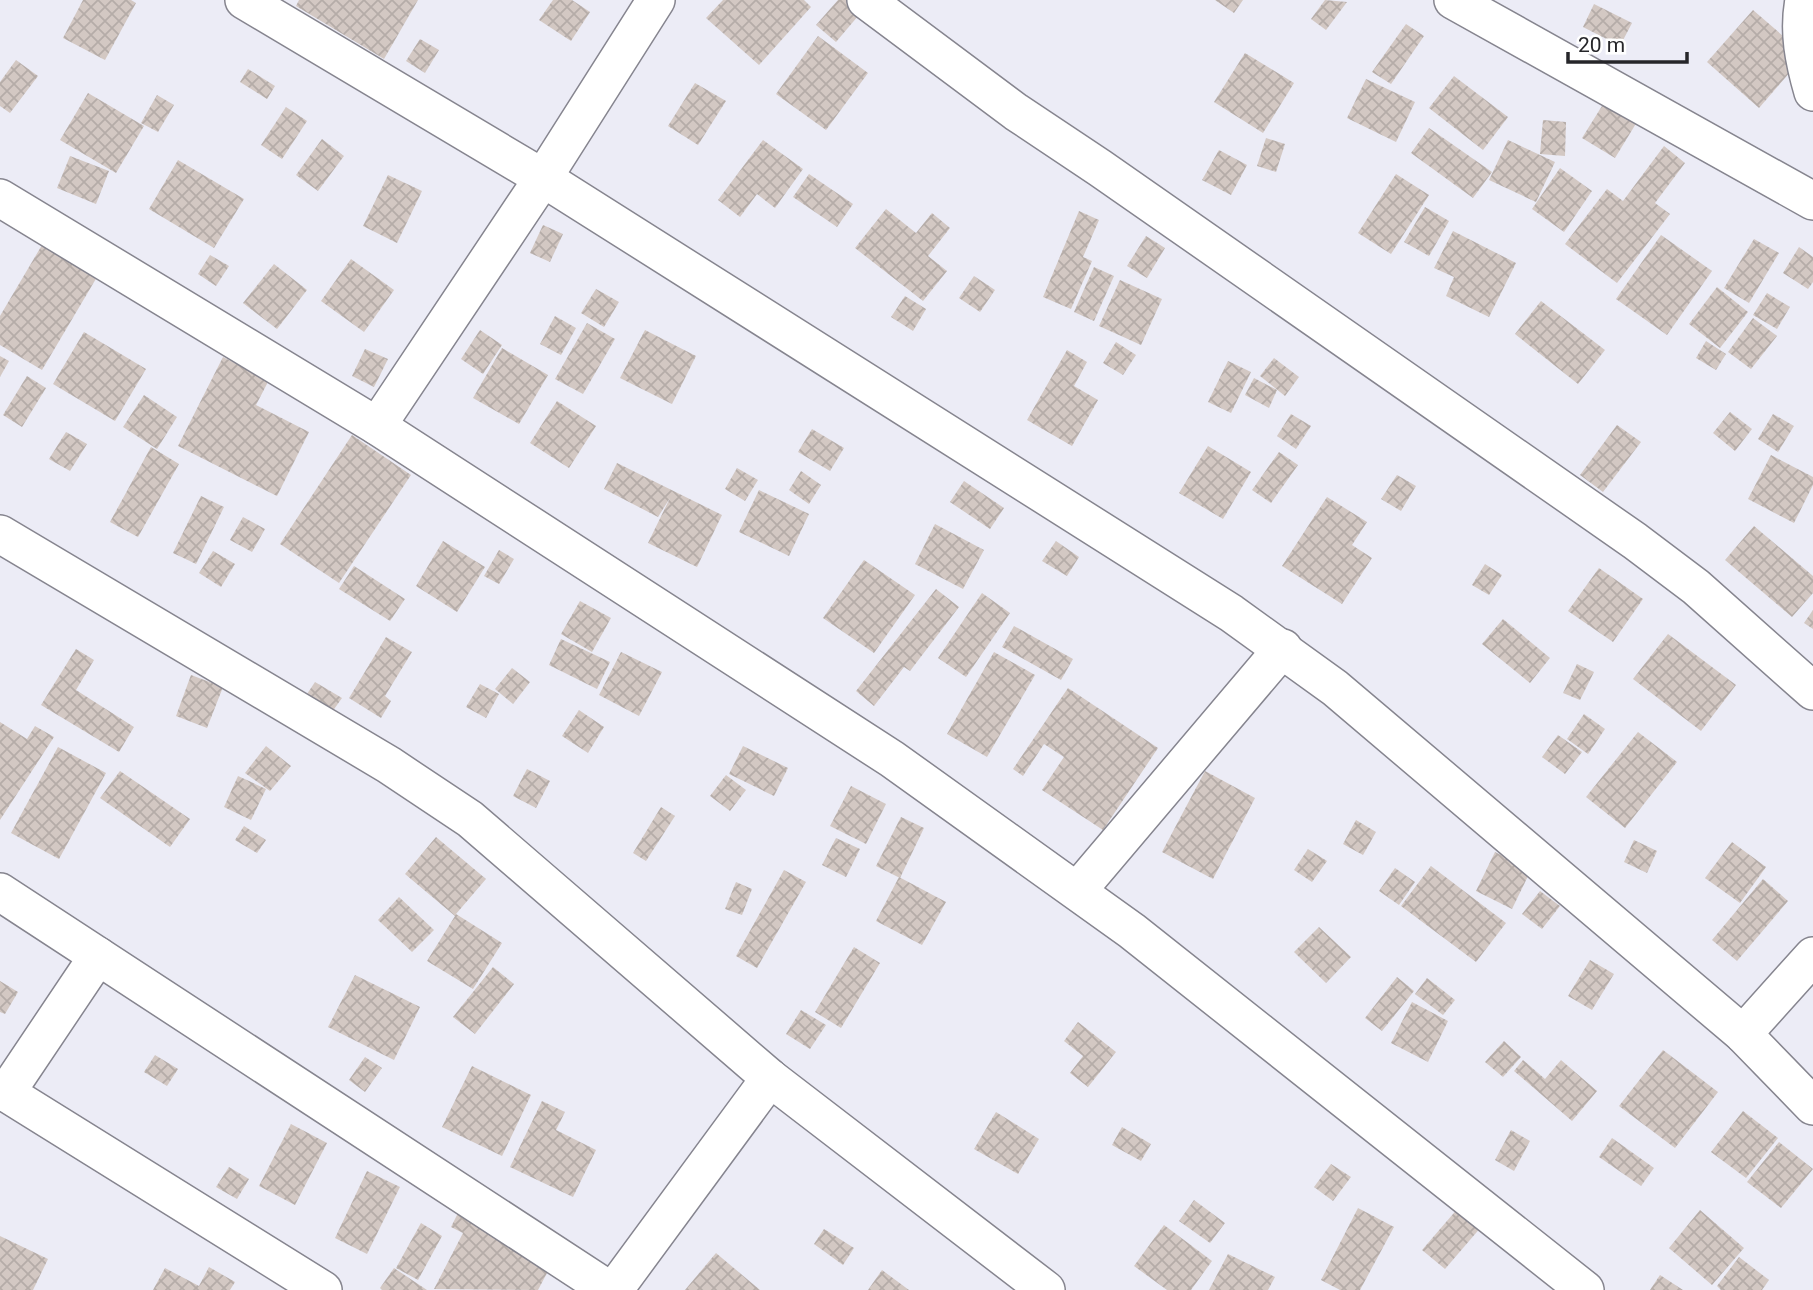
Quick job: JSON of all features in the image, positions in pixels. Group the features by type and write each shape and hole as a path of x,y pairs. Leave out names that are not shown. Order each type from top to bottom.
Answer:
{"street":[{"path":"244,0 543,178 1283,648 1335,688 1743,1034 1813,1106"},
{"path":"377,426 543,178 656,0"},
{"path":"866,0 1016,112 1100,167 1635,541 1696,587 1813,691"},
{"path":"1452,0 1813,201"},
{"path":"1804,0 1801,35 1804,64 1813,92"},
{"path":"0,198 377,426 892,759 1078,890 1585,1290"},
{"path":"0,534 389,765 470,819 769,1078 1046,1290"},
{"path":"1078,890 1283,648"},
{"path":"0,892 612,1290 769,1078"},
{"path":"98,956 3,1091 323,1290"},
{"path":"1743,1034 1813,956"}],"building":[{"path":"83,0 131,0 136,3 105,60 63,38"},
{"path":"299,0 418,0 384,59 296,6"},
{"path":"553,0 572,0 590,12 571,41 539,20"},
{"path":"723,0 804,0 811,7 759,65 706,18"},
{"path":"838,0 854,0 864,9 836,42 816,25"},
{"path":"1215,0 1243,0 1234,13"},
{"path":"1325,0 1347,2 1326,30 1311,19"},
{"path":"1594,4 1632,23 1620,46 1583,27"},
{"path":"1753,10 1805,55 1759,108 1707,62"},
{"path":"1406,24 1424,36 1391,84 1372,72"},
{"path":"818,36 868,73 826,130 776,94"},
{"path":"420,39 439,50 425,73 406,61"},
{"path":"1245,53 1294,83 1263,133 1214,102"},
{"path":"16,60 38,76 10,113 0,106 0,82"},
{"path":"248,69 275,86 267,99 240,82"},
{"path":"1454,76 1508,117 1483,150 1429,108"},
{"path":"1366,79 1415,102 1396,142 1347,118"},
{"path":"695,83 726,101 698,145 668,126"},
{"path":"88,93 144,126 116,173 60,140"},
{"path":"157,95 174,105 158,132 141,123"},
{"path":"1607,98 1640,117 1615,158 1582,138"},
{"path":"286,107 307,121 282,159 261,145"},
{"path":"1543,120 1566,122 1565,156 1540,154"},
{"path":"1429,128 1492,172 1473,198 1411,153"},
{"path":"1266,138 1285,144 1276,172 1257,166"},
{"path":"322,139 344,156 318,191 296,175"},
{"path":"763,140 803,169 775,208 757,194 740,217 718,200"},
{"path":"1508,140 1555,162 1536,202 1489,180"},
{"path":"1664,146 1685,163 1655,203 1670,214 1617,283 1565,244 1607,189 1623,201"},
{"path":"1219,150 1247,165 1231,195 1202,180"},
{"path":"70,156 109,171 96,204 57,188"},
{"path":"178,160 244,199 214,248 149,209"},
{"path":"1560,168 1592,191 1564,232 1532,209"},
{"path":"809,174 853,204 837,227 793,197"},
{"path":"1396,174 1429,195 1391,254 1358,233"},
{"path":"388,175 422,191 397,243 363,226"},
{"path":"1425,207 1449,221 1429,256 1404,242"},
{"path":"886,209 916,233 932,213 950,228 928,256 947,271 923,301 855,248"},
{"path":"1079,211 1099,220 1083,257 1092,261 1071,309 1043,297"},
{"path":"543,225 563,234 550,262 530,253"},
{"path":"1453,231 1516,263 1489,317 1446,296 1454,277 1434,268"},
{"path":"1661,235 1712,271 1667,335 1616,299"},
{"path":"1146,236 1165,248 1147,278 1127,266"},
{"path":"1754,239 1779,253 1749,303 1724,288"},
{"path":"42,245 97,277 42,370 0,345 0,316"},
{"path":"1799,247 1813,257 1813,282 1808,289 1783,273"},
{"path":"210,255 229,266 216,286 198,274"},
{"path":"351,259 394,290 364,332 321,301"},
{"path":"274,264 307,290 277,329 243,303"},
{"path":"1094,267 1114,276 1094,321 1074,312"},
{"path":"974,276 995,290 980,312 959,298"},
{"path":"1120,280 1162,299 1141,345 1099,326"},
{"path":"1717,287 1748,312 1720,348 1689,324"},
{"path":"596,289 619,302 604,327 581,313"},
{"path":"1767,293 1790,307 1777,329 1753,315"},
{"path":"905,296 926,309 913,331 891,317"},
{"path":"1541,301 1605,350 1578,384 1515,334"},
{"path":"555,316 576,328 561,355 540,344"},
{"path":"1753,318 1777,336 1751,369 1728,352"},
{"path":"587,323 615,339 583,394 555,379"},
{"path":"480,330 502,345 483,374 461,359"},
{"path":"645,330 696,356 672,404 620,378"},
{"path":"84,332 146,369 115,421 53,384"},
{"path":"1706,341 1726,354 1716,370 1696,358"},
{"path":"1116,342 1136,355 1123,375 1103,363"},
{"path":"502,348 548,375 519,424 473,398"},
{"path":"365,349 388,359 374,387 352,376"},
{"path":"1067,350 1087,362 1074,386 1098,400 1072,446 1027,420"},
{"path":"0,356 9,361 0,377"},
{"path":"223,357 269,380 256,405 309,432 277,496 178,446"},
{"path":"1274,358 1299,377 1285,396 1260,376"},
{"path":"1228,361 1251,372 1231,413 1208,402"},
{"path":"27,376 46,388 22,427 3,415"},
{"path":"1254,378 1277,390 1269,408 1245,395"},
{"path":"144,395 177,417 157,449 123,427"},
{"path":"557,401 596,426 569,468 530,443"},
{"path":"1730,412 1752,429 1735,451 1713,433"},
{"path":"1291,414 1311,426 1296,449 1277,436"},
{"path":"1773,414 1794,426 1778,452 1758,439"},
{"path":"1617,425 1641,442 1603,492 1580,475"},
{"path":"812,429 844,448 830,471 798,452"},
{"path":"66,432 87,444 70,471 49,459"},
{"path":"352,435 411,475 339,583 280,544"},
{"path":"1208,446 1251,472 1223,519 1179,493"},
{"path":"151,447 179,464 138,537 110,522"},
{"path":"1279,452 1298,465 1271,503 1252,490"},
{"path":"1771,455 1813,477 1813,485 1794,523 1748,499"},
{"path":"617,463 722,515 697,567 648,543 670,498 658,517 604,489"},
{"path":"737,468 758,480 745,501 725,489"},
{"path":"801,471 821,485 809,504 789,490"},
{"path":"1397,475 1416,486 1401,511 1381,499"},
{"path":"964,481 1004,508 990,529 950,502"},
{"path":"759,490 809,514 789,556 739,532"},
{"path":"201,496 224,507 196,564 173,553"},
{"path":"1327,497 1367,522 1352,545 1372,558 1342,604 1282,566"},
{"path":"243,517 265,529 252,552 230,540"},
{"path":"935,524 984,550 963,589 915,564"},
{"path":"1754,526 1813,576 1813,593 1792,617 1725,560"},
{"path":"443,541 485,567 457,612 416,586"},
{"path":"1056,541 1079,557 1067,576 1042,561"},
{"path":"499,550 514,559 499,584 484,576"},
{"path":"213,551 235,564 221,587 199,573"},
{"path":"864,560 915,595 874,653 823,618"},
{"path":"1485,564 1502,575 1489,595 1472,585"},
{"path":"354,566 405,599 390,621 339,589"},
{"path":"1599,568 1643,599 1613,642 1568,611"},
{"path":"936,589 959,607 910,671 904,667 874,706 856,691"},
{"path":"982,593 1010,613 966,677 938,658"},
{"path":"580,601 611,618 592,652 561,634"},
{"path":"1813,610 1813,629 1804,623"},
{"path":"1503,619 1550,658 1530,683 1482,644"},
{"path":"1014,626 1073,659 1061,680 1002,647"},
{"path":"1668,634 1736,685 1701,731 1633,679"},
{"path":"386,637 412,652 385,696 391,701 381,718 349,698"},
{"path":"561,639 610,662 597,689 549,665"},
{"path":"76,649 94,660 76,690 134,727 119,752 41,705"},
{"path":"621,652 662,672 639,716 599,695"},
{"path":"994,652 1035,675 987,757 947,734"},
{"path":"1577,664 1594,672 1580,700 1563,693"},
{"path":"512,668 530,682 513,704 495,689"},
{"path":"191,675 223,687 207,728 176,716"},
{"path":"315,682 342,698 332,712 305,697"},
{"path":"480,684 499,694 486,718 466,707"},
{"path":"1068,688 1158,748 1103,830 1042,790 1064,757 1044,744 1023,776 1013,769"},
{"path":"579,710 604,727 588,753 562,736"},
{"path":"1584,714 1605,729 1588,754 1567,739"},
{"path":"0,722 27,739 35,726 54,737 0,820"},
{"path":"1638,732 1677,762 1625,828 1586,797"},
{"path":"1558,735 1582,752 1565,774 1542,757"},
{"path":"266,746 291,766 270,791 245,773"},
{"path":"743,746 788,768 774,796 729,774"},
{"path":"58,747 106,773 59,859 11,833"},
{"path":"527,769 550,781 536,808 513,796"},
{"path":"120,771 190,819 170,847 100,798"},
{"path":"1205,771 1255,798 1213,879 1162,852"},
{"path":"726,775 746,790 730,811 710,796"},
{"path":"238,776 266,789 251,820 224,807"},
{"path":"851,786 886,804 866,844 830,826"},
{"path":"661,807 675,816 646,861 633,853"},
{"path":"901,817 924,828 900,878 876,866"},
{"path":"1356,820 1376,832 1363,855 1343,844"},
{"path":"244,826 266,840 257,853 235,840"},
{"path":"436,837 486,879 456,914 502,943 473,989 427,961 455,916 405,874"},
{"path":"836,838 860,849 846,877 822,865"},
{"path":"1634,840 1657,851 1647,873 1624,862"},
{"path":"1732,842 1766,867 1740,903 1705,878"},
{"path":"1308,849 1327,861 1312,882 1294,870"},
{"path":"1495,852 1531,870 1512,909 1476,891"},
{"path":"1431,866 1506,923 1476,962 1401,906"},
{"path":"1395,868 1415,882 1399,905 1379,891"},
{"path":"784,870 806,882 757,968 736,956"},
{"path":"899,877 946,902 922,945 876,921"},
{"path":"1763,879 1788,901 1737,961 1712,940"},
{"path":"736,882 752,889 742,915 725,909"},
{"path":"1540,891 1560,906 1542,929 1522,914"},
{"path":"399,897 434,930 412,952 378,920"},
{"path":"1319,927 1351,957 1326,983 1294,952"},
{"path":"854,947 880,963 841,1028 815,1012"},
{"path":"1590,960 1614,974 1592,1010 1568,996"},
{"path":"493,967 514,984 475,1034 453,1017"},
{"path":"355,975 420,1007 394,1060 328,1027"},
{"path":"1397,977 1414,991 1382,1031 1365,1018"},
{"path":"1427,978 1455,1000 1443,1015 1415,994"},
{"path":"0,981 18,992 5,1014 0,1012"},
{"path":"1412,1002 1448,1021 1428,1062 1391,1043"},
{"path":"801,1010 826,1025 810,1049 786,1034"},
{"path":"1078,1022 1116,1052 1088,1087 1070,1073 1083,1056 1064,1041"},
{"path":"1504,1041 1521,1057 1503,1077 1485,1062"},
{"path":"1663,1050 1718,1092 1675,1148 1619,1106"},
{"path":"155,1055 178,1069 167,1086 144,1072"},
{"path":"365,1057 382,1068 365,1092 349,1080"},
{"path":"1523,1060 1545,1079 1561,1060 1597,1091 1572,1121 1514,1071"},
{"path":"472,1066 531,1095 502,1156 442,1127"},
{"path":"542,1101 565,1112 556,1130 596,1150 573,1197 510,1167"},
{"path":"1743,1111 1778,1138 1746,1178 1711,1152"},
{"path":"996,1112 1039,1139 1018,1174 974,1149"},
{"path":"291,1124 327,1143 295,1205 259,1186"},
{"path":"1122,1127 1151,1144 1141,1161 1112,1145"},
{"path":"1511,1130 1530,1141 1514,1171 1495,1160"},
{"path":"1612,1138 1654,1168 1641,1186 1599,1157"},
{"path":"1779,1142 1813,1169 1781,1208 1747,1182"},
{"path":"1331,1164 1351,1177 1333,1201 1314,1187"},
{"path":"229,1167 249,1179 237,1199 216,1187"},
{"path":"367,1171 400,1187 367,1254 335,1238"},
{"path":"1194,1200 1225,1223 1210,1243 1179,1221"},
{"path":"1459,1207 1482,1226 1445,1269 1422,1250"},
{"path":"1358,1208 1394,1227 1360,1290 1340,1290 1321,1280"},
{"path":"460,1209 555,1258 538,1290 434,1289 463,1233 451,1227"},
{"path":"1700,1210 1744,1248 1712,1285 1669,1248"},
{"path":"421,1223 442,1236 418,1280 396,1268"},
{"path":"1164,1225 1212,1261 1191,1290 1167,1290 1134,1266"},
{"path":"824,1229 854,1248 843,1265 814,1244"},
{"path":"0,1236 48,1259 33,1290 0,1290"},
{"path":"716,1253 760,1290 685,1290"},
{"path":"1228,1254 1275,1277 1268,1290 1209,1290"},
{"path":"1739,1257 1769,1280 1762,1290 1721,1290 1717,1286"},
{"path":"209,1267 235,1282 230,1290 153,1290 165,1268 199,1286"},
{"path":"394,1268 427,1290 382,1290 380,1288"},
{"path":"882,1270 909,1290 868,1290"},
{"path":"1660,1275 1683,1290 1650,1290"}]}
